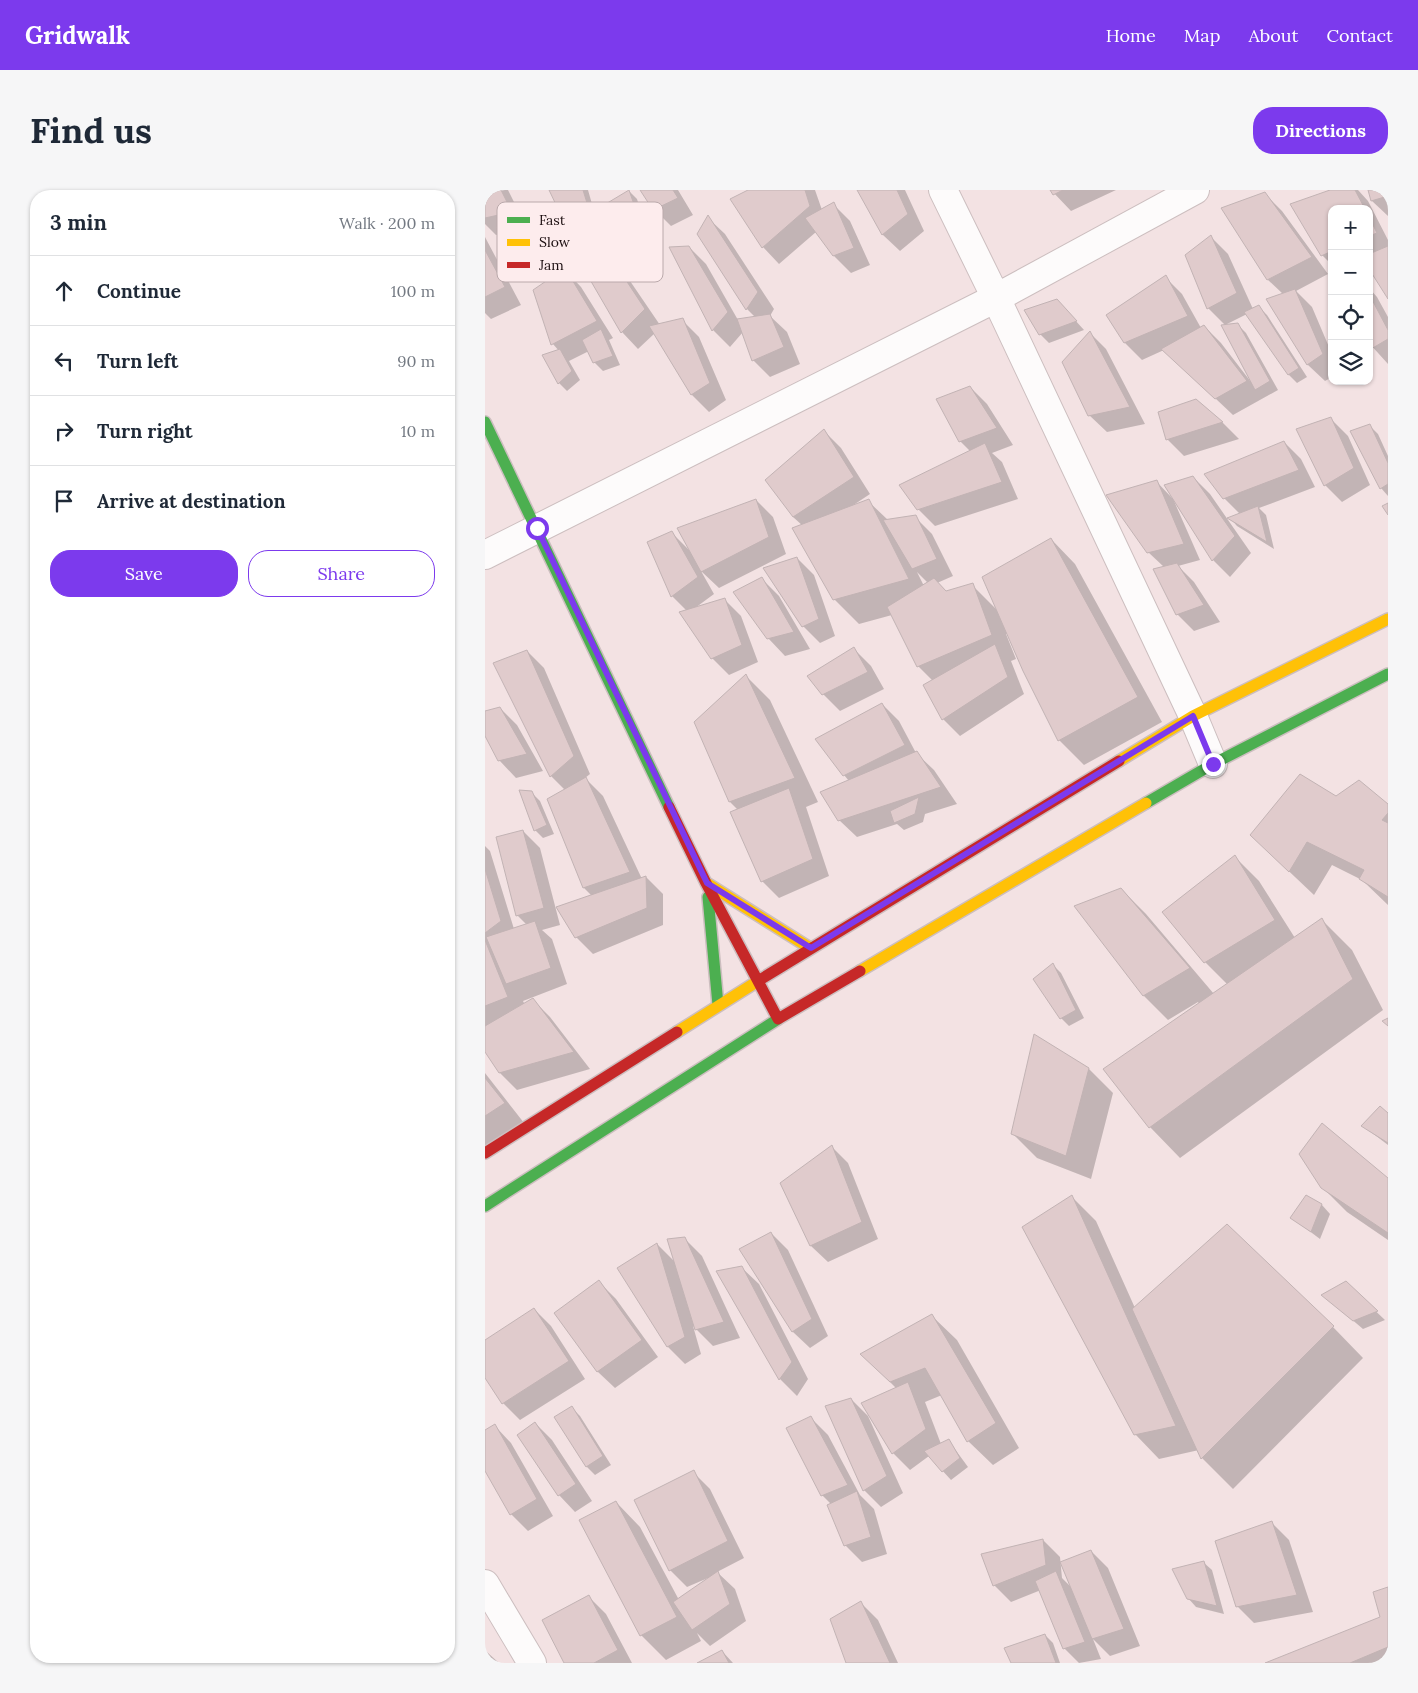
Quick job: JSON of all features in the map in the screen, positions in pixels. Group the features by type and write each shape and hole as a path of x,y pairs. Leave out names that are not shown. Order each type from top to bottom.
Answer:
{"main road":[{"path":"485,422 707,883 778,1019"},
{"path":"485,1153 718,1005 1193,716 1388,619"},
{"path":"485,1206 778,1019 1213,764 1388,674"},
{"path":"707,883 811,948"},
{"path":"707,883 718,1005"}],"street":[{"path":"943,190 996,298 1193,716 1213,764"},
{"path":"485,555 996,298 1195,190"},
{"path":"485,1584 532,1663"}],"building":[{"path":"485,190 501,190 507,202 497,202 497,215 485,218"},
{"path":"549,190 583,190 587,202 555,202"},
{"path":"629,190 633,202 609,202"},
{"path":"640,190 673,190 678,198 663,205 663,202 648,202"},
{"path":"748,190 805,190 810,206 762,248 730,199"},
{"path":"857,190 897,190 908,214 882,235"},
{"path":"1050,190 1063,190 1053,195"},
{"path":"1330,190 1355,190 1363,205 1328,205 1328,253 1321,256 1290,204"},
{"path":"1368,190 1388,190 1388,196 1371,201"},
{"path":"1265,192 1312,257 1267,280 1221,208"},
{"path":"834,202 854,248 833,256 805,218"},
{"path":"708,215 758,292 746,310 697,234"},
{"path":"1373,225 1377,233 1373,234"},
{"path":"1211,235 1237,293 1207,309 1185,255"},
{"path":"689,246 728,312 712,331 669,247"},
{"path":"1388,246 1388,299 1373,275 1373,252"},
{"path":"485,250 497,272 497,282 502,282 505,287 485,297"},
{"path":"1166,275 1188,316 1124,343 1106,315"},
{"path":"545,282 573,282 597,321 551,345 533,290"},
{"path":"591,282 627,282 645,309 621,333"},
{"path":"1295,289 1323,354 1307,365 1266,299"},
{"path":"1057,299 1077,321 1039,335 1024,310"},
{"path":"1373,302 1388,330 1388,339 1373,348"},
{"path":"1259,305 1299,368 1288,375 1244,312"},
{"path":"770,314 784,347 752,361 737,319"},
{"path":"683,318 710,383 691,395 649,326"},
{"path":"1238,323 1270,381 1255,390 1221,325"},
{"path":"1204,325 1247,381 1215,399 1161,349"},
{"path":"601,329 613,356 593,363 582,340"},
{"path":"1090,331 1130,407 1088,416 1062,362"},
{"path":"560,349 572,371 558,384 542,355"},
{"path":"970,386 997,428 959,442 936,399"},
{"path":"1196,399 1223,422 1166,440 1158,412"},
{"path":"1331,417 1354,468 1324,486 1296,429"},
{"path":"1370,424 1388,463 1388,484 1380,489 1350,431"},
{"path":"824,429 854,477 793,517 765,480"},
{"path":"1284,441 1299,470 1223,499 1204,474"},
{"path":"985,443 1002,482 917,510 899,485"},
{"path":"1193,476 1235,536 1212,561 1164,485"},
{"path":"1157,480 1184,544 1147,553 1106,495"},
{"path":"756,499 769,537 701,572 677,528"},
{"path":"869,499 909,579 833,600 792,528"},
{"path":"1388,503 1388,515 1382,506"},
{"path":"1258,506 1267,542 1227,518"},
{"path":"916,515 937,559 912,569 883,520"},
{"path":"672,531 698,577 671,597 647,542"},
{"path":"1051,538 1138,697 1058,741 1023,671 982,577"},
{"path":"797,557 819,619 802,627 763,568"},
{"path":"1177,563 1204,605 1176,615 1153,569"},
{"path":"762,577 794,632 767,639 733,592"},
{"path":"934,578 946,591 973,583 992,635 917,667 887,607"},
{"path":"725,598 742,645 711,659 679,612"},
{"path":"995,644 1008,677 942,720 923,685"},
{"path":"854,647 868,672 822,695 807,676"},
{"path":"527,650 574,756 550,777 493,663"},
{"path":"746,674 795,778 729,802 694,722"},
{"path":"882,703 905,745 843,776 815,739"},
{"path":"500,707 527,754 498,761 485,736 485,711"},
{"path":"917,751 941,787 838,821 820,792"},
{"path":"1300,774 1336,796 1359,780 1388,804 1388,813 1382,820 1388,823 1388,897 1359,879 1364,870 1307,842 1289,872 1250,835"},
{"path":"586,777 630,872 583,888 547,799"},
{"path":"789,788 813,859 761,882 730,812"},
{"path":"519,790 532,791 547,825 534,831"},
{"path":"919,797 915,814 894,823 890,811"},
{"path":"523,830 544,908 516,916 496,837"},
{"path":"1235,855 1275,920 1204,963 1162,912"},
{"path":"485,869 501,921 485,933"},
{"path":"646,876 647,908 575,938 556,907"},
{"path":"1121,888 1190,968 1143,996 1074,906"},
{"path":"1322,918 1353,979 1149,1128 1103,1069"},
{"path":"535,921 551,968 506,984 486,937"},
{"path":"485,940 508,997 485,1006"},
{"path":"1053,963 1076,1010 1060,1019 1033,979"},
{"path":"533,998 574,1052 499,1073 485,1052 485,1026"},
{"path":"1388,1018 1388,1026 1382,1021"},
{"path":"1034,1034 1089,1068 1066,1156 1011,1134"},
{"path":"485,1078 505,1103 485,1116"},
{"path":"1380,1106 1388,1113 1388,1143 1361,1126"},
{"path":"1322,1123 1388,1178 1388,1233 1321,1188 1299,1154"},
{"path":"832,1145 862,1222 810,1246 780,1183"},
{"path":"1072,1195 1176,1426 1134,1435 1022,1227"},
{"path":"1306,1195 1322,1204 1311,1232 1290,1218"},
{"path":"1227,1224 1334,1326 1201,1459 1132,1309"},
{"path":"771,1232 812,1319 792,1332 739,1249"},
{"path":"685,1237 724,1322 695,1330 667,1239"},
{"path":"657,1243 685,1337 667,1347 617,1268"},
{"path":"742,1266 792,1362 779,1380 716,1271"},
{"path":"599,1280 642,1340 597,1372 554,1313"},
{"path":"1346,1281 1378,1311 1353,1321 1321,1295"},
{"path":"534,1308 569,1361 502,1404 485,1378 485,1340"},
{"path":"932,1314 996,1423 967,1442 925,1368 890,1382 860,1354"},
{"path":"908,1382 926,1429 892,1454 861,1403"},
{"path":"851,1398 887,1476 863,1491 825,1406"},
{"path":"572,1406 603,1456 586,1467 554,1417"},
{"path":"811,1416 848,1485 821,1496 786,1428"},
{"path":"535,1422 576,1484 558,1496 517,1435"},
{"path":"495,1424 537,1499 510,1515 485,1471 485,1430"},
{"path":"949,1439 960,1458 942,1472 924,1451"},
{"path":"694,1470 728,1541 669,1571 634,1500"},
{"path":"857,1491 871,1537 844,1546 827,1505"},
{"path":"616,1501 677,1617 640,1636 579,1520"},
{"path":"1272,1521 1297,1595 1236,1607 1215,1541"},
{"path":"1043,1539 1046,1565 993,1586 981,1554"},
{"path":"1091,1550 1124,1629 1092,1639 1060,1562"},
{"path":"1204,1561 1217,1606 1187,1599 1172,1569"},
{"path":"718,1571 730,1604 692,1630 673,1602"},
{"path":"1056,1571 1085,1642 1063,1649 1035,1581"},
{"path":"1388,1587 1388,1647 1350,1663 1265,1663 1380,1617 1373,1592"},
{"path":"589,1595 618,1650 594,1663 564,1663 542,1620"},
{"path":"861,1601 890,1663 846,1663 830,1619"},
{"path":"1045,1634 1056,1663 1011,1663 1004,1648"},
{"path":"722,1650 729,1663 697,1663"}],"traffic: fast":[{"path":"485,422 669,807"},
{"path":"1146,803 1213,764 1388,674"},
{"path":"708,897 718,1005"},
{"path":"485,1206 778,1019"}],"traffic: slow":[{"path":"1119,761 1193,716 1388,619"},
{"path":"860,971 1146,803"},
{"path":"708,884 810,948"},
{"path":"677,1032 758,981"}],"traffic: jam":[{"path":"758,981 1119,761"},
{"path":"669,807 706,883 778,1019 860,971"},
{"path":"485,1153 677,1032"}],"route":[{"path":"537,528 707,883 811,948 1193,716 1213,764"}]}
